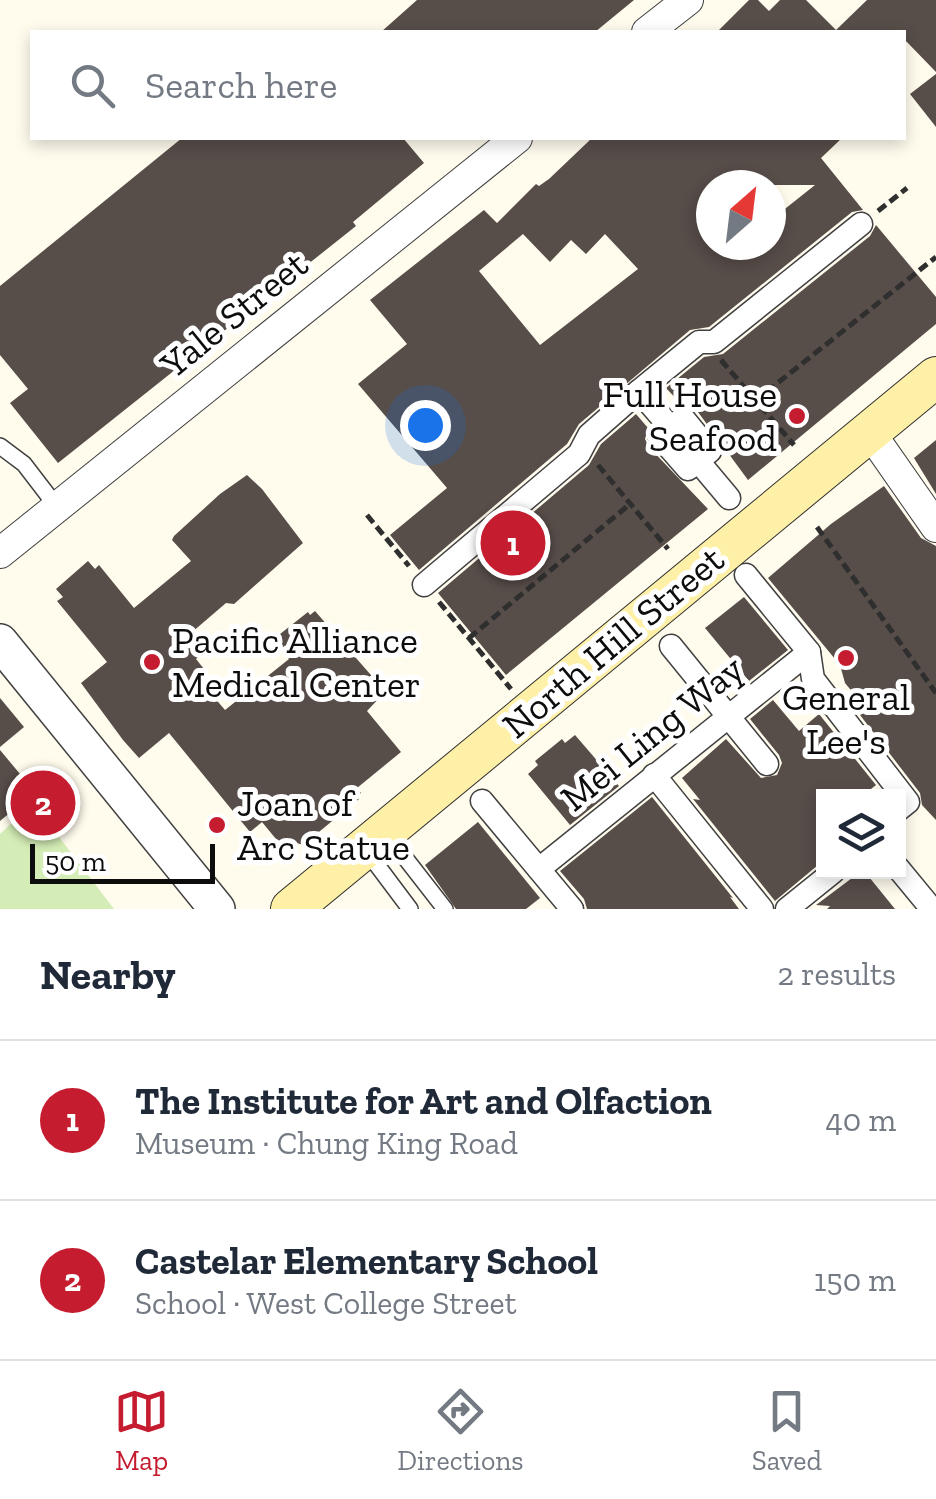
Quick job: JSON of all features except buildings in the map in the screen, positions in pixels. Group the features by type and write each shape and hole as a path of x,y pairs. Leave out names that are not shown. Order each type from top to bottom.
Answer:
{"main road":[{"name":"North Hill Street","path":"299,907 386,848 455,772 529,711 658,631 869,431 936,377"}],"street":[{"path":"650,30 688,0"},
{"name":"Yale Street","path":"0,554 515,140"},
{"path":"424,584 699,342 714,342 861,224"},
{"path":"640,391 671,428 684,418 710,451 698,461 729,498"},
{"path":"869,431 936,528"},
{"path":"746,575 809,652 813,679 891,789"},
{"path":"658,631 767,764"},
{"path":"0,642 217,909"},
{"name":"Mei Ling Way","path":"538,869 809,652"},
{"path":"654,775 762,909"},
{"path":"482,802 572,909"},
{"path":"906,878 931,908"},
{"path":"788,909 825,879"}],"lane":[{"path":"0,446 24,464 57,508"},
{"path":"455,772 482,802"},
{"path":"386,848 410,909"},
{"path":"386,848 446,909"}],"path":[{"path":"861,224 907,188"},
{"path":"755,401 936,256"},
{"path":"706,342 794,445"},
{"path":"583,447 668,549"},
{"path":"468,638 630,504"},
{"path":"366,515 529,711"},
{"path":"817,527 936,693"}],"green space":[{"path":"33,803 114,909 0,909 0,834"}],"place":[{"name":"Full House Seafood","path":"797,416"},
{"name":"The Institute for Art and Olfaction","path":"513,543"},
{"name":"General Lee's","path":"846,658"},
{"name":"Pacific Alliance Medical Center","path":"152,662"},
{"name":"Castelar Elementary School","path":"43,803"},
{"name":"Joan of Arc Statue","path":"217,825"}]}
